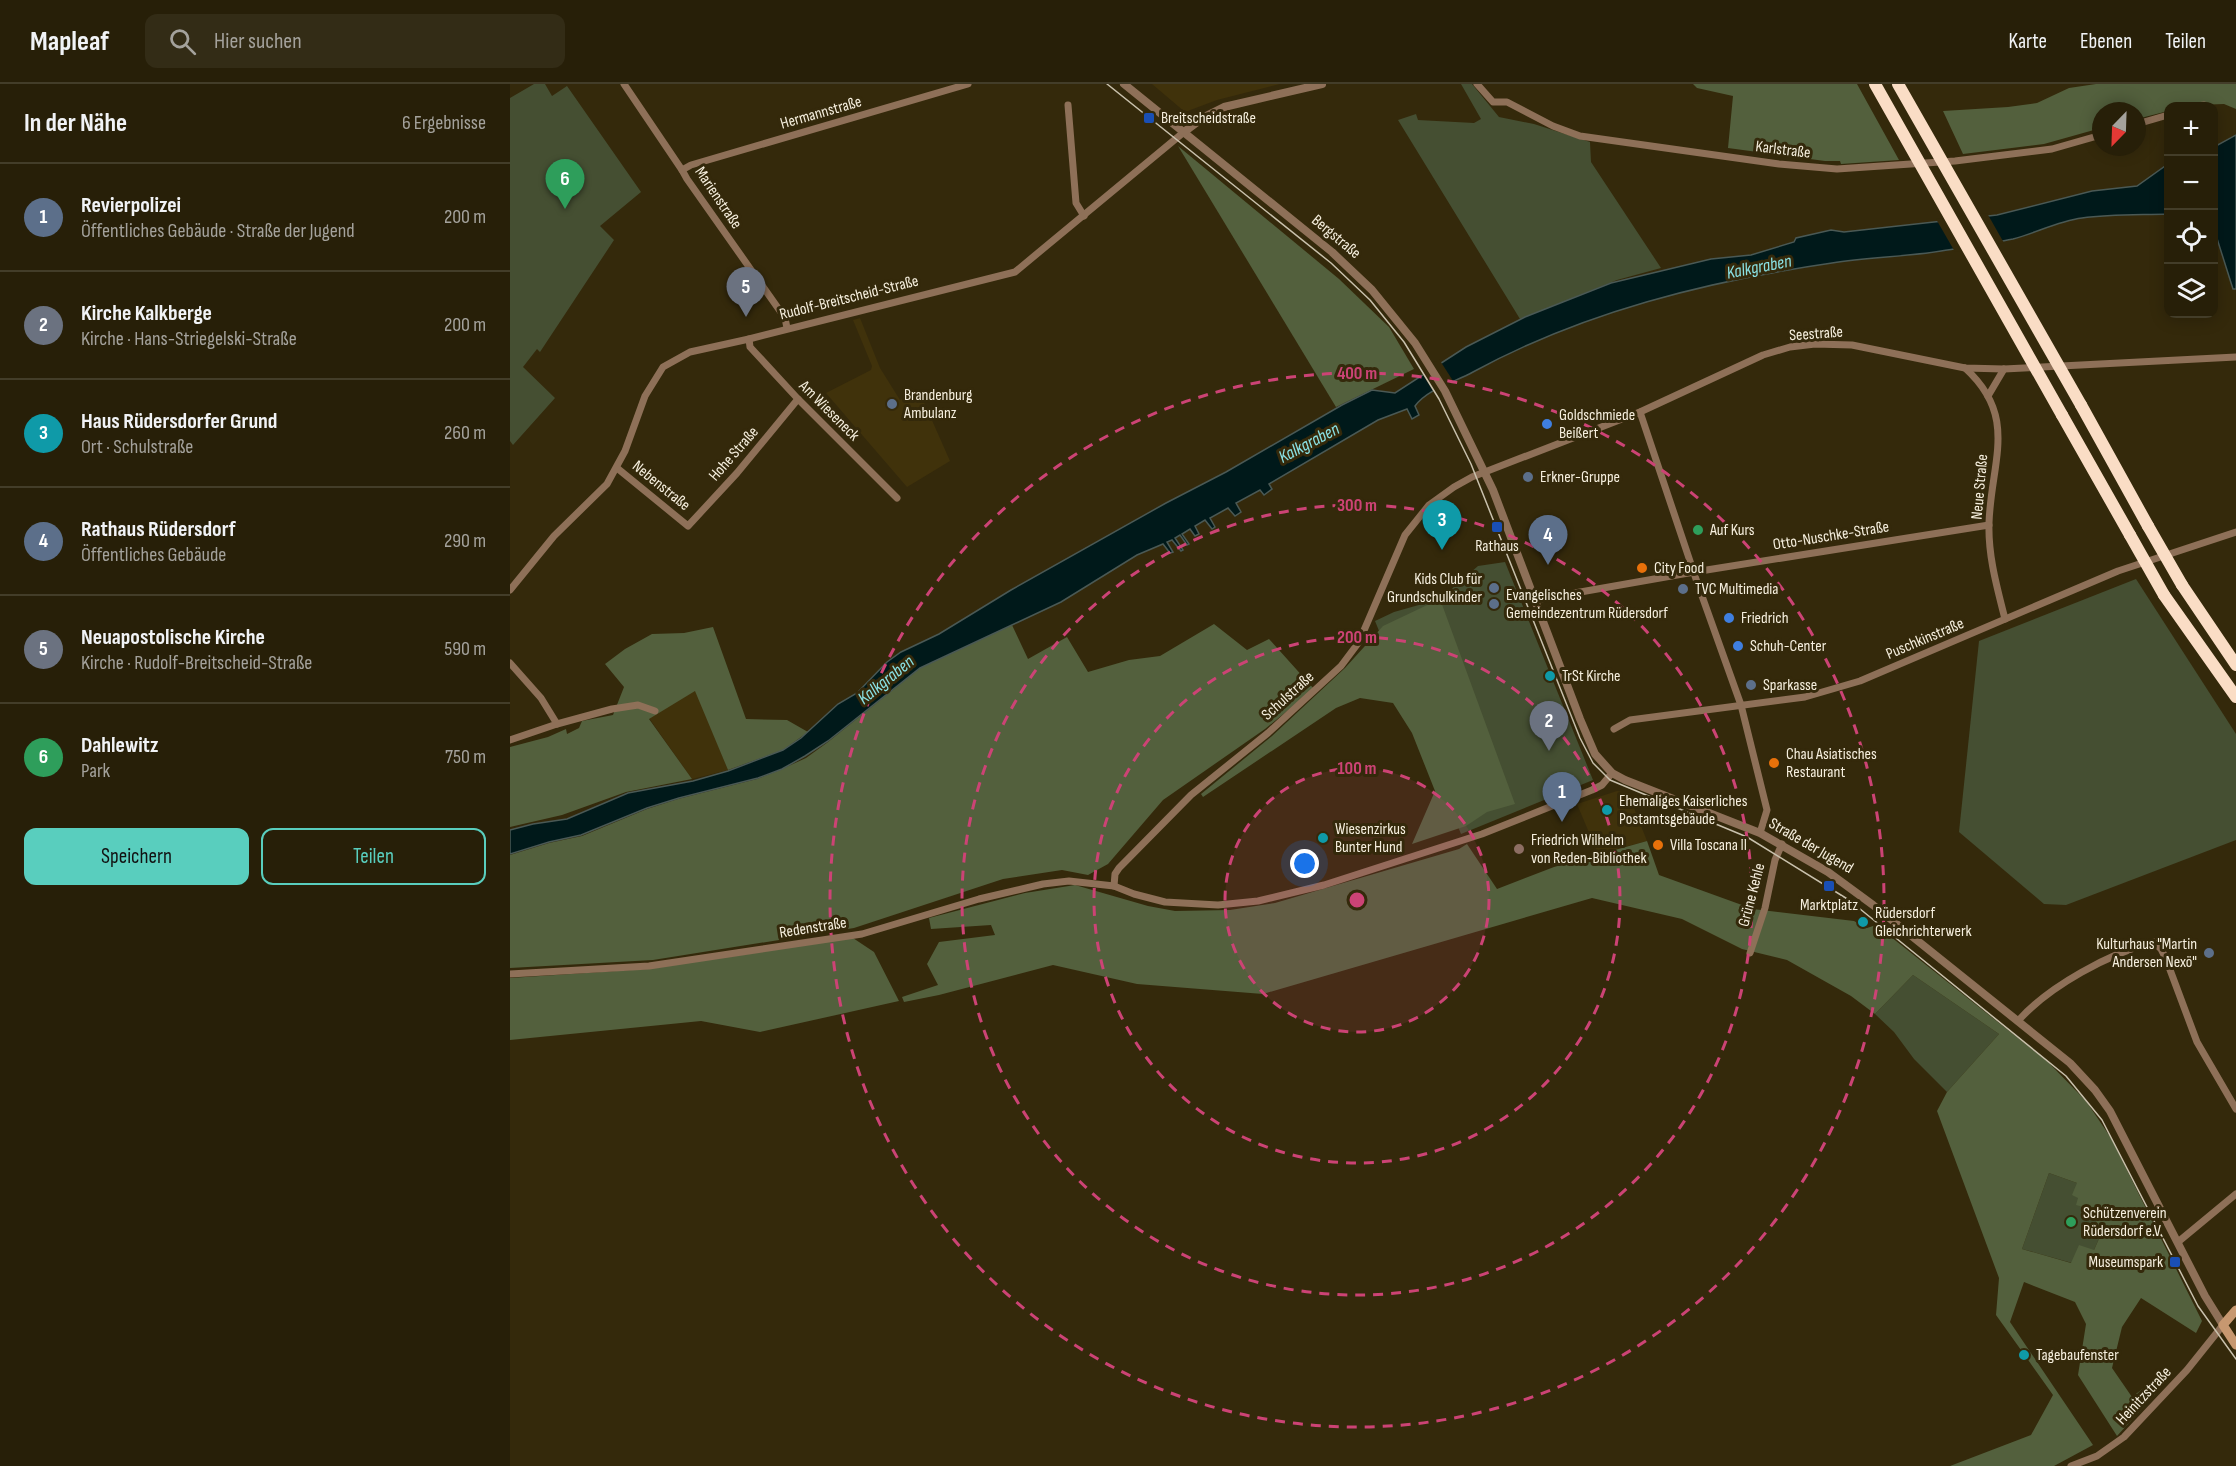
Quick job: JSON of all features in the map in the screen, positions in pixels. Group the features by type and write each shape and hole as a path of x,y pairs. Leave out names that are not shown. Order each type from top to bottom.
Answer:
{"highway":[{"path":"1875,84 2164,595 2236,697"},
{"path":"1898,84 2182,585 2236,664"}],"main road":[{"path":"2223,1325 2236,1310"},
{"name":"Straße der Jugend","path":"2223,1325 2236,1345"}],"street":[{"name":"Marienstraße","path":"624,84 687,179 785,318 787,328"},
{"name":"Hermannstraße","path":"682,170 691,165 968,84"},
{"name":"Bergstraße","path":"1124,84 1332,252 1372,290 1426,359 1445,390 1494,495 1595,754 1612,773"},
{"name":"Rudolf-Breitscheid-Straße","path":"510,590 536,555 607,483 625,451 645,396 663,367 690,352 1015,272 1175,137 1204,117 1224,107 1322,84"},
{"name":"Karlstraße","path":"1477,84 1493,102 1507,102 1553,126 1580,136 1768,162 1837,169 1955,161 2052,149 2092,138"},
{"path":"1068,105 1076,203 1084,216"},
{"path":"2146,121 2164,116"},
{"name":"Am Wieseneck","path":"749,339 750,347 798,399 897,498"},
{"name":"Seestraße","path":"1640,412 1763,355 1790,347 1815,344 1852,345 1965,368 2004,369 2236,357"},
{"name":"Neue Straße","path":"1965,368 1989,396 1995,408 1999,430 1989,525 1994,576 2005,619"},
{"path":"1989,396 2004,369"},
{"name":"Hohe Straße","path":"688,526 737,473 798,399"},
{"path":"1640,412 1742,705 1767,810 1760,833"},
{"name":"Schulstraße","path":"1114,886 1115,874 1119,868 1191,795 1268,733 1341,666 1359,642 1405,534 1429,505 1454,487 1484,472 1640,412"},
{"name":"Nebenstraße","path":"617,468 688,526"},
{"name":"Otto-Nuschke-Straße","path":"1535,600 1989,525"},
{"name":"Puschkinstraße","path":"1614,729 1630,720 1804,697 1860,681 2118,571 2236,532"},
{"path":"510,663 541,698 557,724"},
{"path":"510,740 612,709 638,705 655,711"},
{"path":"1114,886 1165,902 1218,904 1258,901 1324,885 1482,834 1592,790 1602,785 1612,773"},
{"name":"Straße der Jugend","path":"1612,773 1760,833 1851,887 2070,1063 2095,1089 2127,1141 2223,1325"},
{"name":"Grüne Kehle","path":"1750,953 1765,908 1775,860 1782,844"},
{"name":"Redenstraße","path":"510,975 683,962 862,934 979,899 1043,884 1083,881 1114,886"},
{"path":"2019,1021 2037,1003 2060,986 2104,961 2140,945 2154,942 2166,959 2207,1061 2236,1110"},
{"path":"2178,1242 2236,1194"},
{"name":"Heinitzstraße","path":"2071,1466 2097,1456 2124,1437 2187,1370 2223,1325"}],"shaded area":[{"path":"1152,84 1280,84 1217,100 1185,112"},
{"path":"860,318 880,368 900,400 919,391 950,461 907,487 826,393 871,370 872,366 853,320"},
{"path":"696,690 728,770 692,779 649,718"},
{"path":"1617,791 1628,793 1647,841 1598,854 1577,804"}],"green space":[{"path":"534,84 545,84 552,96 567,86 641,192 600,226 614,240 540,352 537,349 523,367 555,398 513,445 510,441 510,98"},
{"path":"1461,84 1472,84 1499,117 1534,124 1590,142 1591,162 1661,268 1617,280 1520,319 1398,120 1416,114 1418,120 1474,123 1481,119"},
{"path":"1693,84 1857,84 1899,160 1841,164 1840,161 1728,148 1733,96 1697,88"},
{"path":"2096,84 2236,84 2236,109 2218,104 2218,102 2164,102 2164,112 2146,117 2146,102 2092,102 2092,131 2044,144 1963,154 1943,111 2037,103 2069,88"},
{"path":"1178,146 1339,279 1389,327 1414,369 1336,407"},
{"path":"1505,562 1593,780 1461,834 1375,621 1394,612 1440,599 1478,566"},
{"path":"2136,579 2236,734 2236,840 2066,905 2044,904 1959,832 1979,641"},
{"path":"1440,599 1515,804 1487,812 1466,826 1412,844 1435,791 1412,733 1393,703 1360,698 1336,708 1203,797 1201,794 1272,736 1345,668 1383,626"},
{"path":"1214,624 1247,650 1269,639 1314,689 1265,729 1163,800 1108,864 1088,875 1062,870 1003,879 854,928 653,960 510,968 510,855 582,836 647,809 757,779 782,769 806,758 828,742 920,668 1012,625 1028,659 1067,637 1088,672 1129,660 1160,656"},
{"path":"713,627 746,719 787,720 808,732 783,750 728,770 695,691 649,719 692,779 626,792 562,815 510,827 510,747 548,737 566,729 567,734 579,728 582,721 613,715 624,687 605,664 625,649 652,634 684,633"},
{"path":"1647,841 1659,875 1753,909 1854,921 1867,928 1876,925 2048,1062 2086,1101 2111,1138 2202,1321 2196,1333 2141,1298 2122,1327 2112,1368 2132,1397 2150,1383 2159,1390 2117,1436 2078,1375 2086,1324 2075,1302 2024,1282 2010,1322 2093,1445 2054,1466 1950,1466 2031,1435 2053,1395 1996,1315 1999,1278 1937,1111 1947,1092 1999,1034 1913,975 1875,1014 1851,996 1787,960 1742,949 1682,919 1592,898 1263,994 1137,984 1053,965 939,995 904,1002 902,997 938,985 927,964 939,942 995,935 991,925 931,929 929,918 1025,893 1075,885 1148,906 1175,911 1230,910 1275,903 1459,849 1467,844 1497,889 1554,867","holes":["2049,1173 2077,1183 2072,1195 2078,1198 2076,1205 2091,1209 2101,1234 2094,1250 2079,1245 2071,1263 2022,1249"]},
{"path":"853,938 874,952 899,1001 760,1032 701,1021 510,1040 510,978 647,969"},
{"path":"1913,975 1999,1034 1947,1092 1914,1059 1894,1032 1875,1014"},
{"path":"2049,1173 2077,1183 2078,1198 2083,1206 2091,1209 2101,1234 2094,1250 2072,1263 2022,1249"}],"water":[{"path":"2236,135 2236,289 2233,289 2218,242 2218,145"},
{"name":"Kalkgraben","path":"2164,167 2164,214 2082,218 2013,239 1927,253 1785,270 1647,302 1558,332 1434,390 1415,406 1419,415 1412,419 1407,409 1378,420 1269,484 1272,489 1264,495 1260,490 1236,503 1241,512 1235,516 1228,508 1210,518 1215,527 1212,529 1205,520 1195,526 1199,534 1195,536 1190,529 1182,534 1189,544 1187,545 1180,535 1175,538 1183,550 1181,551 1172,540 1167,542 1173,552 1170,553 1163,544 1137,555 1061,602 920,668 828,741 782,769 758,778 647,808 581,835 510,854 510,830 567,819 628,793 693,781 728,771 783,750 801,738 838,704 857,693 887,662 901,652 939,634 1011,590 1226,472 1342,405 1372,390 1395,393 1466,347 1525,317 1611,283 1711,259 1751,255 1794,242 1796,238 1831,230 1844,232 1997,215 2092,191 2137,186"}],"pier":[{"path":"1987,213 2004,243 1955,252 1936,219"},
{"path":"1439,359 1455,384 1435,394 1421,372"}],"tram line":[{"path":"1107,84 1331,263 1370,300 1404,342 1439,399 1471,464 1580,738 1593,763 1610,780 1747,837 1849,900 2066,1076 2102,1120 2198,1306 2236,1359"}],"place":[{"name":"Breitscheidstraße","path":"1149,118"},
{"name":"Dahlewitz","path":"565,209"},
{"name":"Neuapostolische Kirche","path":"746,317"},
{"name":"Brandenburg Ambulanz","path":"892,404"},
{"name":"Goldschmiede Beißert","path":"1547,424"},
{"name":"Erkner-Gruppe","path":"1528,477"},
{"name":"Rathaus","path":"1497,527"},
{"name":"Auf Kurs","path":"1698,530"},
{"name":"Haus Rüdersdorfer Grund","path":"1442,550"},
{"name":"Rathaus Rüdersdorf","path":"1548,565"},
{"name":"City Food","path":"1642,568"},
{"name":"Kids Club für Grundschulkinder","path":"1494,588"},
{"name":"TVC Multimedia","path":"1683,589"},
{"name":"Evangelisches Gemeindezentrum Rüdersdorf","path":"1494,604"},
{"name":"Friedrich","path":"1729,618"},
{"name":"Schuh-Center","path":"1738,646"},
{"name":"TrSt Kirche","path":"1550,676"},
{"name":"Sparkasse","path":"1751,685"},
{"name":"Kirche Kalkberge","path":"1549,751"},
{"name":"Chau Asiatisches Restaurant","path":"1774,763"},
{"name":"Ehemaliges Kaiserliches Postamtsgebäude","path":"1607,810"},
{"name":"Revierpolizei","path":"1562,822"},
{"name":"Wiesenzirkus Bunter Hund","path":"1323,838"},
{"name":"Villa Toscana II","path":"1658,845"},
{"name":"Friedrich Wilhelm von Reden-Bibliothek","path":"1519,849"},
{"name":"Marktplatz","path":"1829,886"},
{"name":"Rüdersdorf Gleichrichterwerk","path":"1863,922"},
{"name":"Kulturhaus \"Martin Andersen Nexö\"","path":"2209,953"},
{"name":"Schützenverein Rüdersdorf e.V.","path":"2071,1222"},
{"name":"Museumspark","path":"2175,1262"},
{"name":"Tagebaufenster","path":"2024,1355"}]}
